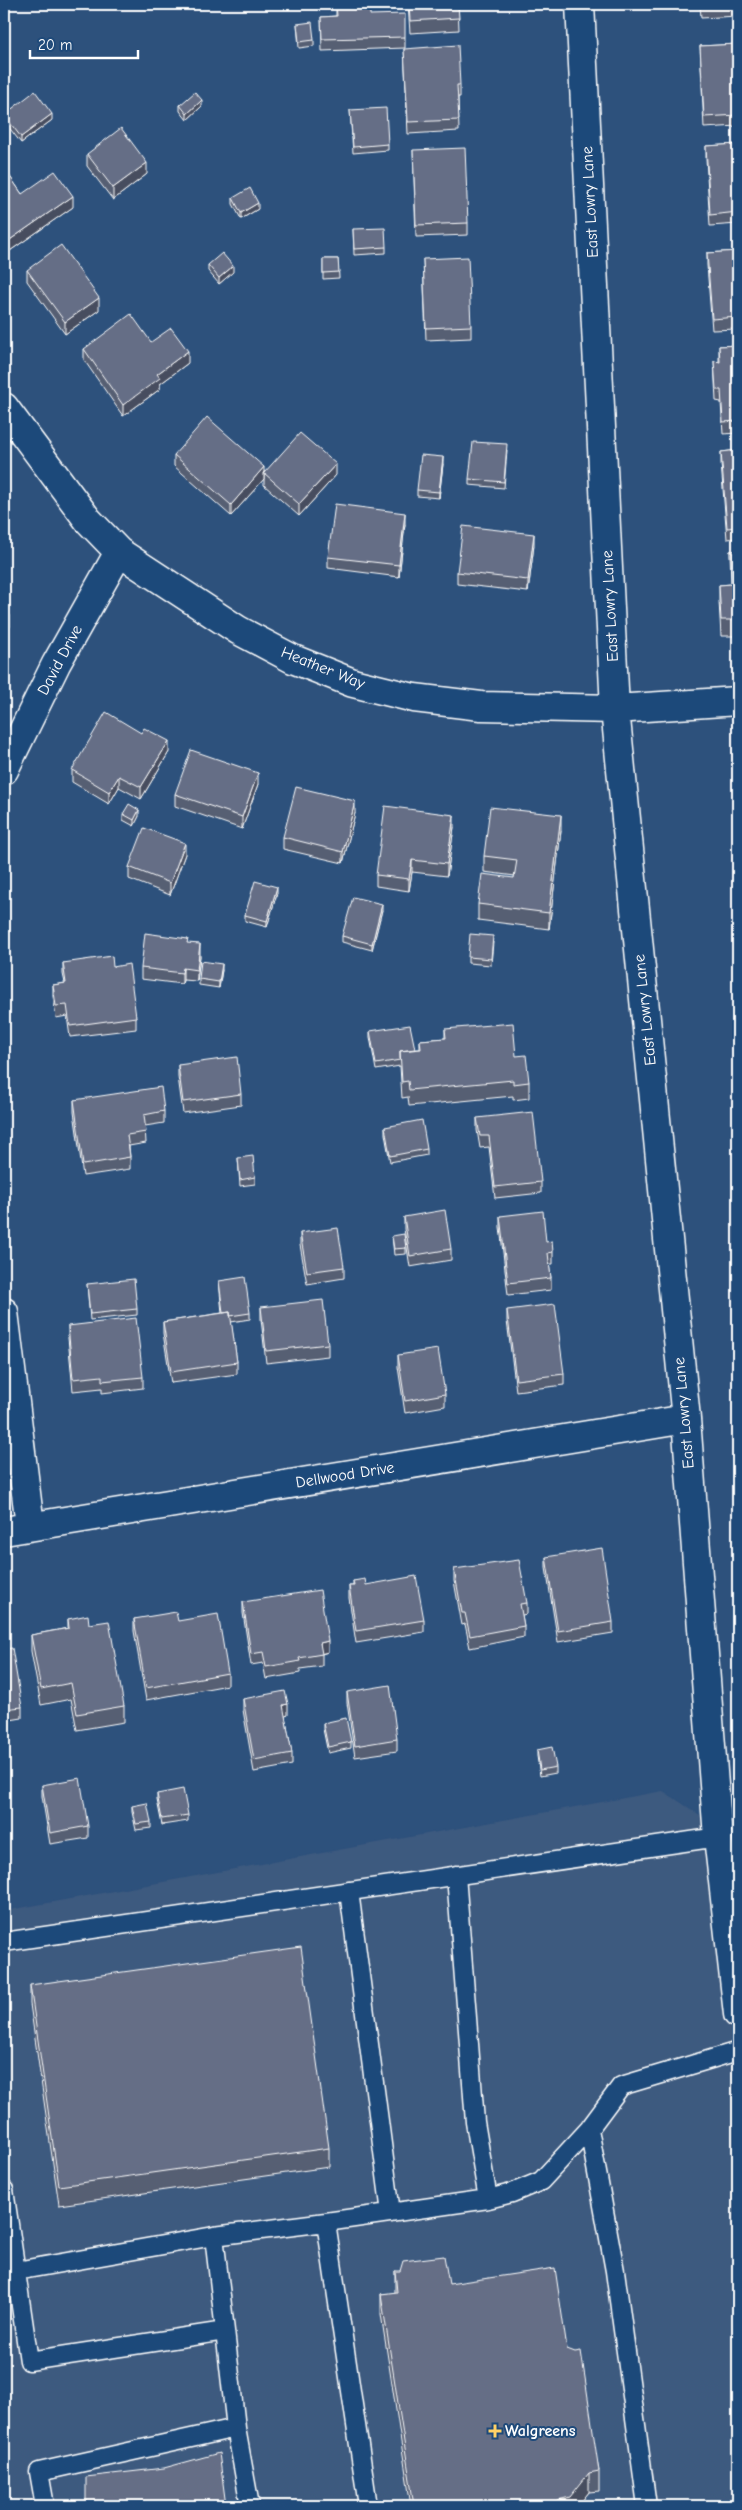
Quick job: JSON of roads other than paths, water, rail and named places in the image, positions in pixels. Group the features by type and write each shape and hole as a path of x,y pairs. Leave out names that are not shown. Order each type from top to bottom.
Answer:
{"street":[{"name":"East Lowry Lane","path":"580,4 615,709 686,1419 718,1837 738,2014"},
{"name":"Heather Way","path":"4,407 88,520 119,552 238,630 294,659 353,683 414,698 481,706 615,709 738,701"},
{"name":"David Drive","path":"4,770 56,664 119,552"},
{"path":"4,1312 30,1526"},
{"name":"Dellwood Drive","path":"4,1531 686,1419"}],"lane":[{"path":"4,1942 718,1837"},
{"path":"456,1875 475,2122 488,2199"},
{"path":"349,1891 391,2213"},
{"path":"16,2271 214,2236 391,2213 488,2199 512,2193 541,2181 589,2129 621,2086 738,2051"},
{"path":"589,2129 615,2271 647,2506"},
{"path":"4,2190 29,2361 225,2331"},
{"path":"326,2222 368,2506"},
{"path":"214,2236 236,2428 250,2506"},
{"path":"45,2506 39,2472 236,2428"}],"place":[{"name":"Walgreens","path":"495,2431"}]}
